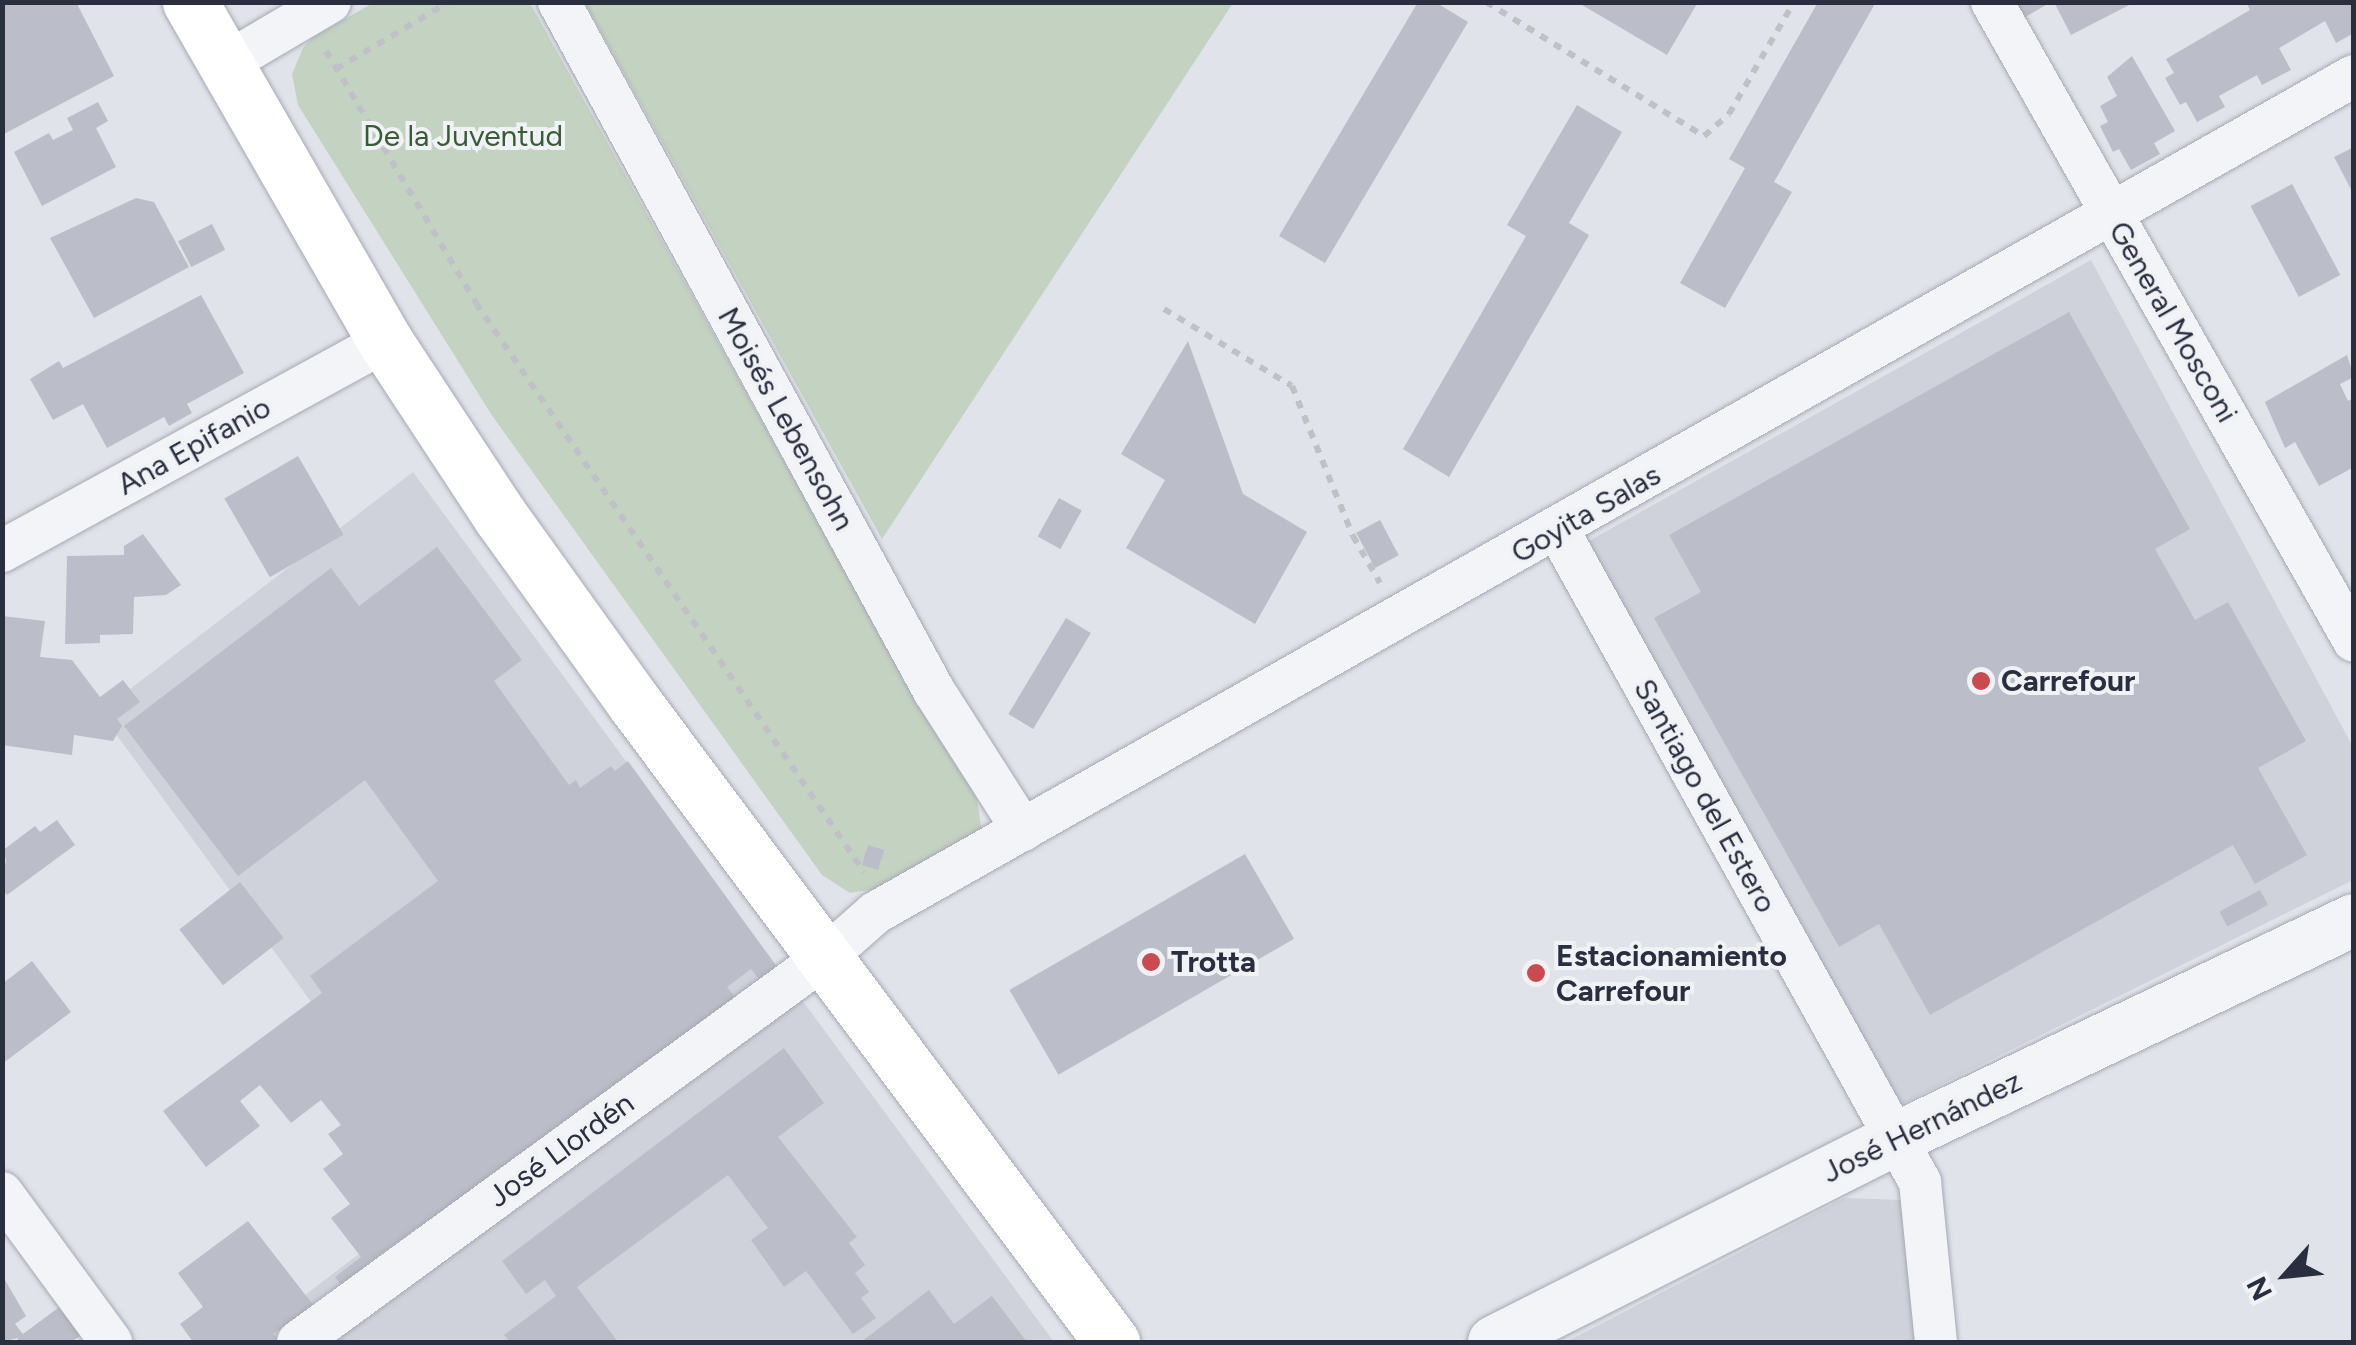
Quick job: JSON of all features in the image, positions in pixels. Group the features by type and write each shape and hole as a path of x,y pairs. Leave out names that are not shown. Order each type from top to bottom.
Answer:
{"main road":[{"path":"190,2 385,341 523,547 1112,1342"}],"street":[{"name":"Moisés Lebensohn","path":"559,2 934,691 1023,830"},
{"name":"General Mosconi","path":"1992,2 2354,641"},
{"path":"223,64 318,10"},
{"name":"Goyita Salas","path":"824,958 875,913 1558,530 2354,76"},
{"name":"Ana Epifanio","path":"2,551 385,341"},
{"name":"Santiago del Estero","path":"1558,530 1920,1182 1936,1342"},
{"name":"José Hernández","path":"1494,1342 1898,1138 2354,920"},
{"name":"José Llordén","path":"298,1342 824,958"},
{"path":"2,1194 111,1342"}],"path":[{"path":"336,69 450,2"},
{"path":"1486,2 1704,136 1729,114 1794,2"},
{"path":"318,10 336,69 476,303 868,879 875,913"},
{"path":"1164,309 1292,386 1353,536 1400,618"}],"shaded area":[{"name":"Carrefour","path":"2091,260 2353,747 2353,880 1900,1105 1587,542"},
{"path":"413,472 1054,1342 244,1342 446,1187 100,712"},
{"path":"1844,1198 1904,1200 1918,1342 1566,1342"}],"green space":[{"name":"De la Juventud","path":"373,3 530,3 927,719 976,794 982,832 933,866 922,862 883,888 850,893 822,875 491,414 298,105 292,74 303,48 312,38"},
{"path":"585,3 1233,3 882,539"}],"building":[{"path":"2,2 76,2 114,76 2,135"},
{"path":"1418,2 1435,2 1468,22 1325,263 1279,236"},
{"path":"1577,2 1698,2 1667,55"},
{"path":"1818,2 1876,2 1774,182 1792,192 1725,308 1680,283 1745,168 1729,159"},
{"path":"2013,2 2051,2 2022,19"},
{"path":"2054,2 2135,2 2071,35"},
{"path":"2246,2 2354,2 2354,33 2336,43 2325,21 2279,48 2291,70 2262,85 2257,75 2219,96 2225,107 2197,122 2186,102 2180,105 2165,78 2174,73 2166,59 2250,10"},
{"path":"2132,56 2175,131 2154,143 2160,154 2131,170 2119,149 2113,152 2100,126 2108,122 2100,106 2117,96 2107,77"},
{"path":"98,102 108,121 96,128 116,167 42,206 14,152 49,133 53,140 73,130 67,118"},
{"path":"1577,105 1622,132 1569,223 1589,235 1449,477 1403,449 1526,236 1507,225"},
{"path":"2354,147 2354,195 2334,157"},
{"path":"2292,184 2340,275 2299,297 2251,206"},
{"path":"136,198 154,202 189,267 94,318 50,238"},
{"path":"212,224 225,250 191,267 178,241"},
{"path":"201,295 244,373 187,404 192,413 169,426 164,417 107,448 83,404 53,420 30,379 59,361 63,368"},
{"name":"Carrefour","path":"2069,312 2190,529 2155,549 2195,620 2228,602 2306,741 2258,768 2307,855 2255,884 2233,845 1930,1015 1879,924 1839,947 1654,618 1701,592 1669,535"},
{"path":"1188,341 1243,494 1307,532 1255,624 1126,548 1165,480 1121,454"},
{"path":"2347,355 2354,377 2340,384 2348,401 2354,398 2354,467 2319,486 2295,442 2285,448 2265,402"},
{"path":"298,456 344,535 270,577 224,498"},
{"path":"1059,498 1082,511 1060,549 1038,536"},
{"path":"1380,520 1399,555 1375,568 1356,533"},
{"path":"143,534 181,585 166,595 134,597 133,634 100,635 100,643 65,644 67,556 124,555 124,546"},
{"path":"437,547 522,660 494,681 569,785 576,780 580,788 611,766 615,771 628,761 787,981 770,994 751,969 727,987 735,997 431,1242 419,1226 367,1264 378,1279 351,1298 335,1277 361,1257 331,1218 350,1204 323,1169 343,1154 328,1134 341,1125 321,1100 291,1123 260,1085 240,1101 260,1126 206,1167 163,1111 322,993 310,976 438,881 365,780 238,876 124,726 331,568 359,606"},
{"path":"2,616 45,621 40,657 72,660 100,697 123,680 140,702 117,719 122,726 113,741 74,735 72,755 2,745"},
{"path":"1066,618 1091,633 1033,729 1008,714"},
{"path":"57,820 75,845 7,895 2,889 6,859 2,851 35,826 40,832"},
{"path":"868,845 884,850 878,870 862,865"},
{"name":"Trotta","path":"1245,854 1294,939 1058,1075 1009,990"},
{"path":"240,882 284,938 223,985 179,929"},
{"path":"2260,890 2268,905 2227,927 2219,912"},
{"path":"32,961 71,1012 2,1064 2,984"},
{"path":"784,1048 824,1103 778,1137 857,1237 849,1243 865,1265 855,1273 869,1292 861,1298 876,1318 853,1334 806,1271 784,1287 751,1240 768,1228 728,1175 577,1287 618,1342 510,1342 504,1335 556,1296 545,1280 526,1294 502,1261"},
{"path":"248,1221 314,1306 273,1334 280,1342 193,1342 180,1324 203,1307 178,1273"},
{"path":"5,1280 26,1316 15,1324 23,1334 62,1305 83,1334 71,1342 20,1342 17,1338 2,1342"},
{"path":"929,1290 954,1324 992,1296 1027,1342 861,1342"}],"place":[{"name":"Carrefour","path":"1981,681"},
{"name":"Trotta","path":"1151,962"},
{"name":"Estacionamiento Carrefour","path":"1536,973"}]}
